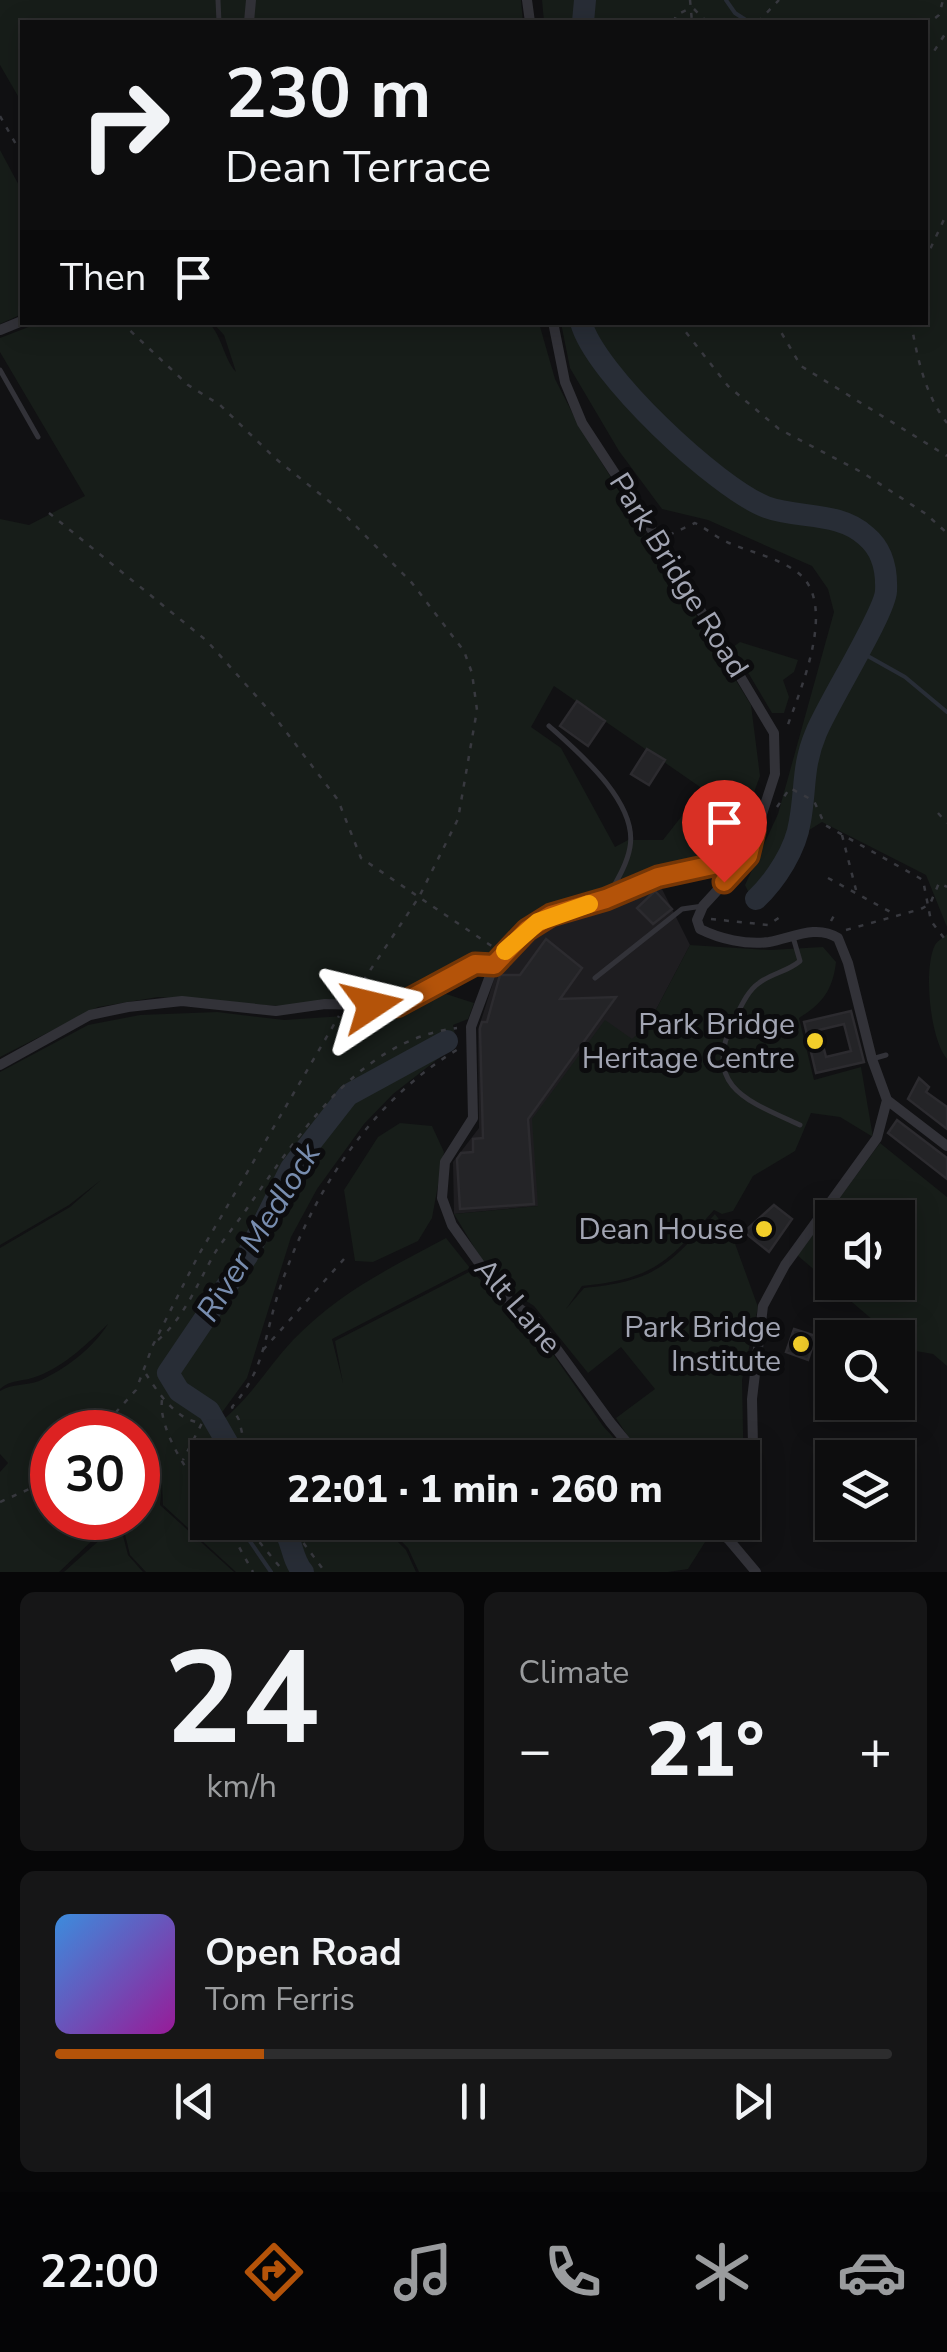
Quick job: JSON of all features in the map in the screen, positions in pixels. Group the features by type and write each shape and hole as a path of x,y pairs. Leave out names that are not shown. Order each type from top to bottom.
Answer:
{"street":[{"name":"Park Bridge Road","path":"554,325 566,382 582,423 659,541 774,733 775,774 742,864 703,906"},
{"path":"0,1065 90,1016 128,1007 182,1001 276,1011 347,1004 397,1006 475,964 494,965 538,922 658,877 713,865 754,831"},
{"path":"703,906 697,920 700,929 717,938 766,942 826,931 838,938 871,1030 872,1059 887,1100 947,1146"},
{"name":"Alt Lane","path":"494,965 470,1026 473,1118 445,1162 445,1213 502,1295 536,1322 625,1440"},
{"path":"753,1440 752,1399 763,1306 785,1266 877,1138 887,1100"},
{"path":"728,1540 756,1572"}],"lane":[{"path":"0,370 38,437"},
{"path":"549,726 600,772 622,812 630,848 606,899"},
{"path":"595,978 682,909 703,906"},
{"path":"793,936 800,961 756,984 728,1033 722,1062 728,1082 743,1098 800,1125"},
{"path":"872,1059 886,1055"}],"path":[{"path":"690,0 705,20"},
{"path":"760,20 779,0"},
{"path":"928,24 939,15 943,0"},
{"path":"675,20 676,15 693,8"},
{"path":"692,20 693,8"},
{"path":"928,57 947,31"},
{"path":"0,116 20,151"},
{"path":"928,254 947,213"},
{"path":"118,1410 136,1390 153,1345 263,1142 347,1004 419,897 458,818 476,710 472,673 464,650 412,582 340,510 276,459 220,405 188,385 124,325"},
{"path":"680,325 728,386 779,429 863,473 926,514 947,534"},
{"path":"776,325 801,366 947,456"},
{"path":"912,325 917,356 937,410 947,422"},
{"path":"49,514 207,641 274,716 338,800 361,858 484,942"},
{"path":"659,541 695,524 725,542 796,570 809,583 817,598 812,652 785,732"},
{"path":"790,788 814,801 825,824 924,880 932,921 947,942"},
{"path":"938,813 947,823"},
{"path":"842,834 856,892"},
{"path":"828,878 893,910 896,916"},
{"path":"838,938 850,926 930,904 939,883 947,887"},
{"path":"703,906 706,916 719,922 768,925 783,915"},
{"path":"153,1345 178,1321 219,1246 284,1153 349,1079 427,1034 470,1026"},
{"path":"244,1440 232,1407 254,1382 292,1253 314,1202 377,1116 403,1088 470,1042"},
{"path":"262,1351 344,1259"},
{"path":"145,1373 162,1398 191,1422 202,1423 182,1460"},
{"path":"162,1398 164,1421 190,1478"},
{"path":"0,1502 30,1489"},
{"path":"238,1540 253,1572"},
{"path":"257,1540 284,1572"},
{"path":"301,1540 325,1572"}],"shaded area":[{"path":"0,0 521,0 523,20 20,20 20,100 0,65"},
{"path":"542,0 947,0 947,927 926,875 822,822 790,842 756,908 745,885 778,814 834,612 828,589 812,566 708,520 662,509 619,451 570,368 561,325 928,325 928,20 544,20"},
{"path":"0,150 20,187 20,315 0,324"},
{"path":"34,325 210,325 236,372 224,335 215,325 540,325 555,379 578,424 751,705 760,776 750,803 721,847 555,907 522,926 483,957 412,996 279,1006 158,997 98,1007 0,1057 0,519 29,525 85,496 0,352 0,338","holes":["554,686 703,789 663,840 628,840 615,847 561,748 531,727"]},
{"path":"740,642 798,660 794,672 783,680 789,697 784,713 772,713 733,647"},
{"path":"659,883 690,945 649,1023 633,1039 538,1206 454,1214 453,1162 479,1128 478,1030 496,973 522,943 564,917"},
{"path":"947,934 947,1059 936,1036 929,970 935,945"},
{"path":"690,945 770,950 823,947 836,962 832,981 820,1002 799,1018 814,1080 861,1067 873,1137 840,1117 811,1113 795,1151 753,1176 733,1211 722,1214 714,1210 671,1255 643,1273 582,1286 566,1309 584,1288 628,1281 659,1267 715,1214 733,1238 758,1307 742,1380 743,1440 630,1440 616,1418 655,1389 621,1347 588,1373 534,1306 505,1287 480,1257 454,1214 538,1206 532,1119 605,1020 632,1039 649,1023"},
{"path":"446,994 474,1003 468,1019 453,1025 457,1044 393,1094 364,1124 317,1189 291,1237 247,1378 210,1429 234,1410 293,1340 329,1308 446,1238 470,1268 332,1339 343,1383 335,1341 471,1271 539,1334 616,1440 190,1440 190,1530 163,1505 162,1483 160,1505 160,1410 30,1410 30,1540 93,1540 59,1572 0,1572 0,1472 8,1463 0,1454 0,1391 39,1381 59,1370 87,1349 108,1324 58,1366 0,1389 0,1248 70,1207 101,1180 69,1205 0,1245 0,1072 88,1025 140,1015 217,1012 284,1020 403,1012"},
{"path":"400,1123 432,1126 444,1152 432,1218 418,1241 373,1262 355,1261 344,1190 378,1137"},
{"path":"880,1143 947,1197 947,1366 933,1354 915,1351 915,1320 873,1320 850,1300 915,1300 915,1200 838,1200"},
{"path":"815,1231 815,1270 797,1255"},
{"path":"160,1505 190,1532 190,1540 199,1540 234,1572 146,1572 130,1555 126,1540 160,1540"},
{"path":"100,1540 124,1540 128,1555 143,1572 64,1572"},
{"path":"201,1540 396,1540 406,1550 416,1572 236,1572"},
{"path":"400,1540 706,1540 688,1569 668,1572 419,1572"}],"building":[{"path":"577,701 605,721 588,746 560,726"},
{"path":"647,749 665,760 649,785 631,774"},
{"path":"655,891 672,909 653,924 637,908"},
{"path":"546,939 582,968 560,999 616,997 528,1119 534,1204 460,1209 457,1159 461,1153 473,1152 473,1139 483,1138 480,1028 482,1022 487,1022 500,975 520,975"},
{"name":"Park Bridge Heritage Centre","path":"851,1011 864,1062 816,1073 804,1022","holes":["844,1024 851,1051 826,1057 819,1030"]},
{"path":"919,1078 929,1087 926,1092 947,1107 947,1129 908,1099"},
{"path":"897,1120 947,1158 947,1179 888,1133"},
{"name":"Dean House","path":"774,1205 792,1219 769,1252 744,1232"},
{"name":"Park Bridge Institute","path":"794,1329 815,1336 808,1360 786,1352"}],"waterway":[{"name":"River Medlock","path":"583,20 585,0"},
{"path":"726,0 746,20"},
{"name":"River Medlock","path":"582,325 608,370 632,398 718,477 766,507 831,519 855,528 872,542 883,561 883,602 812,745 800,821 790,853 756,899"},
{"path":"857,650 905,677 947,712"},
{"name":"River Medlock","path":"226,1440 209,1411 179,1391 168,1373 247,1256 291,1168 348,1095 447,1041"},
{"path":"249,1540 271,1572"},
{"name":"River Medlock","path":"289,1540 303,1572"}],"slow traffic":[{"path":"505,951 538,922 589,904"}],"place":[{"name":"Park Bridge Heritage Centre","path":"815,1041"},
{"name":"Dean House","path":"764,1229"},
{"name":"Park Bridge Institute","path":"801,1344"}],"route":[{"path":"372,1005 397,1006 415,1000 475,964 494,965 527,930 551,915 606,899 676,871 713,865 748,832 754,831 748,856 724,882"}]}
